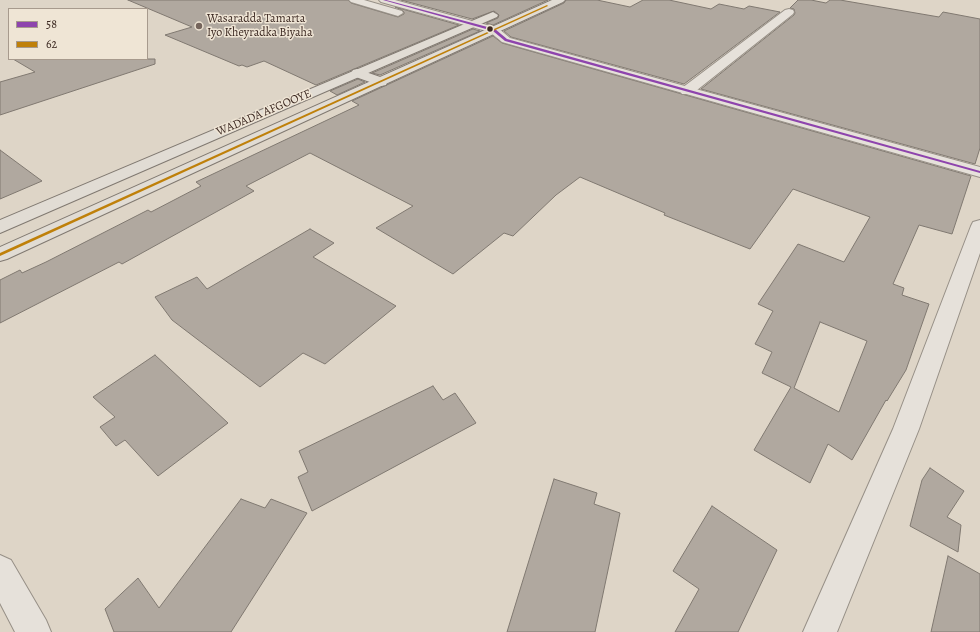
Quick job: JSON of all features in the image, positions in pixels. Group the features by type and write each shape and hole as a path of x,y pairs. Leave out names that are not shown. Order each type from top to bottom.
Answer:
{"main road":[{"name":"WADADA AFGOOYE","path":"3,250 381,82 560,0"},
{"name":"WADADA AFGOOYE","path":"0,227 507,9"},
{"path":"357,73 381,82"}],"street":[{"path":"354,0 481,37 506,40 980,172"},
{"path":"384,0 494,30 506,40"},
{"path":"687,91 789,12"},
{"path":"820,632 906,429 980,226"},
{"path":"0,571 34,632"}],"building":[{"path":"128,0 348,0 351,3 398,17 404,14 404,12 395,7 459,25 316,85 264,61 247,67 242,65 239,66 165,35 192,27"},
{"path":"401,0 548,0 493,25 486,23 498,18 499,15 494,11 472,19"},
{"path":"566,0 597,0 630,7 643,0 669,0 711,9 719,4 744,9 749,6 780,12 684,84 511,37 504,31 564,3"},
{"path":"798,0 811,0 826,3 830,0 840,0 939,17 943,12 980,19 980,148 975,164 701,89 794,15 794,9 790,8"},
{"path":"473,29 480,31 380,75 372,73"},
{"path":"493,36 502,43 971,176 952,234 919,225 893,284 904,288 902,295 929,304 906,370 887,401 886,400 852,460 828,444 810,483 754,450 791,387 762,373 772,352 755,344 773,311 758,304 798,244 844,262 870,217 793,189 750,249 664,215 665,213 580,177 556,195 513,236 504,233 453,274 376,228 413,206 310,153 246,186 254,191 122,264 119,262 0,323 0,280 20,270 22,273 46,262 148,210 151,212 201,186 196,182 359,105 352,101","holes":["820,322 867,341 839,412 794,388"]},
{"path":"155,59 155,64 0,115 0,82 35,72 15,60"},
{"path":"358,79 365,82 337,95 330,91"},
{"path":"0,150 42,181 0,199"},
{"path":"310,229 334,243 313,257 396,306 325,364 303,353 260,387 172,320 155,297 197,277 207,289"},
{"path":"155,355 228,423 158,476 125,440 116,446 100,427 115,417 93,397"},
{"path":"433,386 443,400 455,393 476,423 312,511 298,477 308,472 299,451"},
{"path":"930,468 964,491 947,517 961,525 958,552 910,526 922,480"},
{"path":"554,479 597,493 594,504 620,513 595,632 507,632"},
{"path":"241,499 265,508 271,499 307,513 231,632 114,632 105,609 138,578 159,608"},
{"path":"712,506 777,550 738,632 675,632 699,589 673,571"},
{"path":"948,556 980,574 980,632 931,632"}],"transit line":[{"name":"58","path":"384,0 494,30 506,40 980,172"},
{"name":"62","path":"0,255 547,6"}],"place":[{"name":"Wasaradda Tamarta Iyo Kheyradka Biyaha","path":"199,26"}]}
